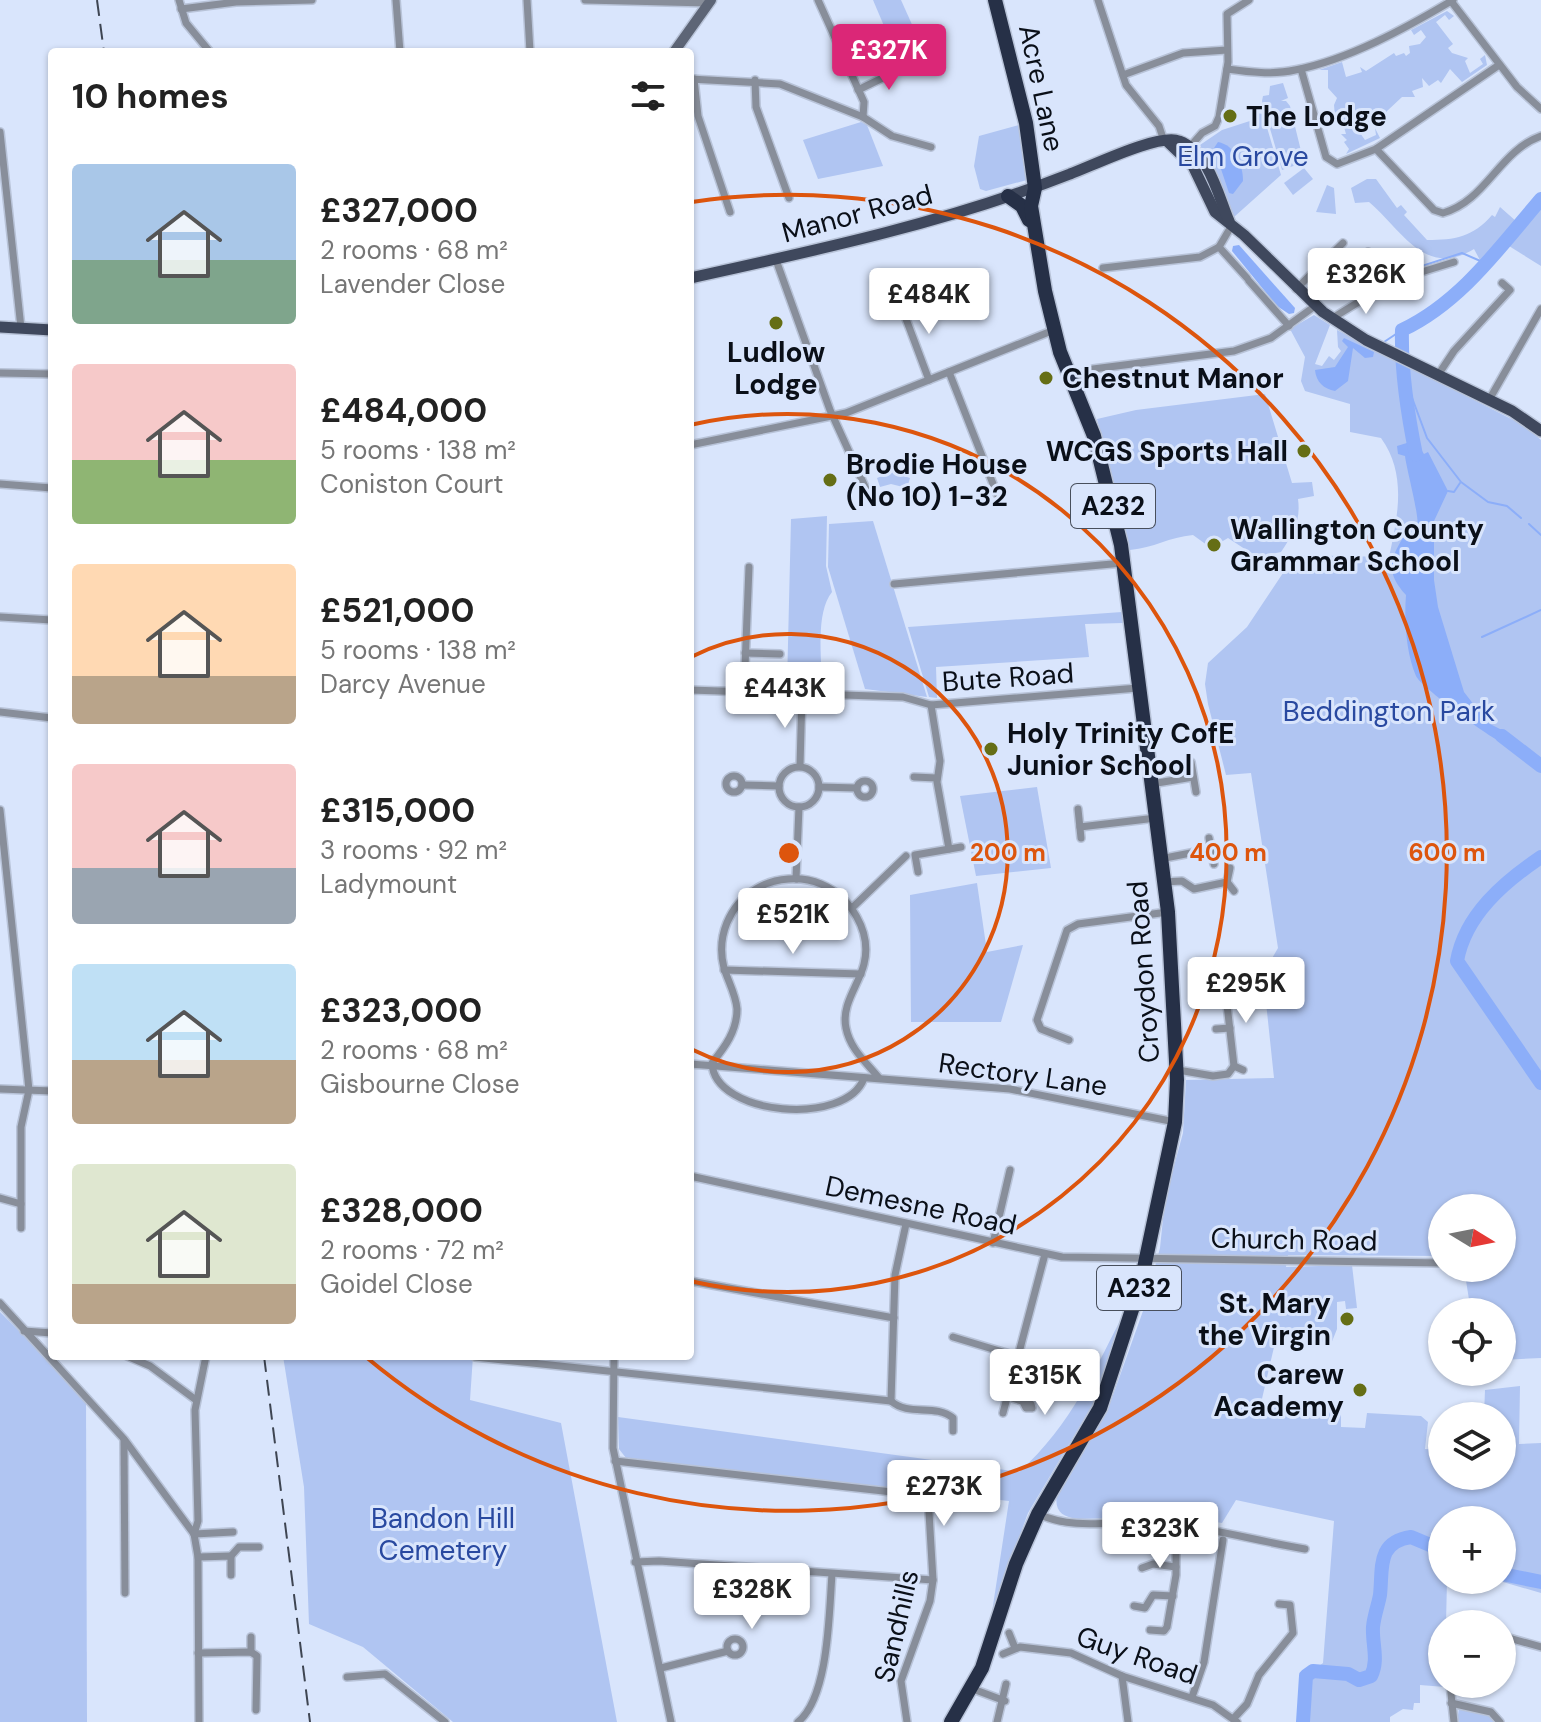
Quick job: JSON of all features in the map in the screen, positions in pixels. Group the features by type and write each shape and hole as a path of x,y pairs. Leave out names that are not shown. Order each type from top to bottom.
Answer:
{"highway":[{"name":"Acre Lane","path":"995,0 1021,94 1035,188"},
{"name":"Croydon Road","path":"951,1722 973,1689 1016,1564 1038,1514 1100,1408 1134,1308 1146,1259 1175,1122 1178,1070 1168,912 1124,563 1102,463 1054,330 1033,227 1031,202 1035,188"},
{"path":"1008,196 1022,206 1033,227"}],"main road":[{"path":"1165,141 1178,140 1186,151 1215,212 1231,223 1296,289 1331,319 1541,430"},
{"name":"Manor Road","path":"694,277 856,240 1035,188 1165,141"},
{"path":"0,327 48,330"}],"street":[{"path":"179,0 191,30 207,48"},
{"path":"181,9 236,2 312,0"},
{"path":"396,0 400,48"},
{"path":"527,0 530,48"},
{"path":"585,0 710,2"},
{"path":"818,0 864,102 863,117"},
{"path":"1098,0 1131,95 1162,131 1165,141"},
{"path":"1186,151 1217,124 1227,69 1227,14 1249,0"},
{"path":"1227,69 1274,73 1301,69 1354,50 1452,1 1499,65 1541,109"},
{"path":"677,48 710,2"},
{"path":"1123,75 1183,53 1227,50"},
{"path":"1301,69 1328,160 1337,164 1376,149 1499,65"},
{"path":"858,90 905,67"},
{"path":"694,79 755,80 780,84 863,117 892,136 931,147"},
{"path":"755,80 756,107 789,198"},
{"path":"694,91 698,116 730,212"},
{"path":"0,132 4,192 21,328"},
{"path":"1376,149 1434,210 1443,213 1473,198 1514,150 1541,136"},
{"path":"1103,268 1200,257 1219,247 1231,223"},
{"path":"1296,289 1343,243"},
{"path":"1219,247 1292,324"},
{"path":"1331,319 1357,303 1386,274 1368,252"},
{"path":"776,260 832,415 867,491"},
{"path":"1373,286 1454,262"},
{"path":"1438,375 1454,351 1510,290 1502,283"},
{"path":"900,303 929,380"},
{"path":"1072,378 1093,369 1234,351 1271,338 1315,306"},
{"path":"1489,400 1541,309"},
{"path":"694,444 846,413 1054,330"},
{"path":"949,372 997,494"},
{"path":"0,373 48,374"},
{"path":"0,484 48,488"},
{"path":"894,584 1124,563"},
{"path":"744,692 749,567"},
{"path":"0,617 48,620"},
{"path":"745,653 780,654"},
{"name":"Bute Road","path":"694,690 903,697 931,705 1138,688"},
{"path":"800,766 802,694"},
{"path":"931,705 940,761 937,778 949,849"},
{"path":"0,712 48,718"},
{"path":"1191,762 1196,792"},
{"path":"800,766 814,773 819,787 813,802 799,807 782,798 779,786 785,772 800,766"},
{"path":"914,777 937,778"},
{"path":"1151,784 1193,777"},
{"path":"742,785 779,786"},
{"path":"819,787 857,788"},
{"path":"796,879 799,807"},
{"path":"1078,809 1081,838"},
{"path":"0,810 29,1090 21,1127 21,1228"},
{"path":"1080,827 1156,818"},
{"path":"1209,838 1214,864"},
{"path":"918,872 915,855 961,847"},
{"path":"1160,859 1211,849"},
{"path":"852,908 906,856"},
{"path":"1230,868 1227,882 1234,891"},
{"path":"864,1078 856,1091 838,1100 816,1108 786,1110 757,1104 735,1093 715,1075 711,1066 731,1037 737,1011 724,970 722,940 739,903 763,885 796,879 826,887 852,908 865,937 866,950 861,974 848,1003 846,1026 853,1046 879,1078"},
{"path":"1164,882 1182,881 1194,889 1227,882"},
{"path":"1069,1040 1041,1029 1037,1020 1064,934 1078,924 1168,912"},
{"path":"724,970 861,974"},
{"path":"1178,1070 1213,1076 1228,1074 1234,1066 1225,987"},
{"path":"1216,1029 1230,1028"},
{"name":"Rectory Lane","path":"694,1064 1025,1091 1175,1122"},
{"path":"1234,1066 1243,1070"},
{"path":"0,1089 48,1091"},
{"path":"993,1243 1010,1170"},
{"name":"Demesne Road","path":"694,1177 1045,1254 1146,1259"},
{"path":"0,1198 21,1204"},
{"path":"891,1401 895,1275 906,1224"},
{"path":"1003,1413 1045,1254"},
{"name":"Church Road","path":"1146,1259 1428,1263"},
{"path":"694,1282 894,1318"},
{"path":"0,1303 48,1357"},
{"path":"24,1331 48,1333"},
{"path":"953,1337 1089,1378"},
{"path":"51,1360 124,1439 194,1534 198,1557 199,1722"},
{"path":"136,1360 150,1366 196,1400"},
{"path":"194,1534 198,1521 196,1400 205,1360"},
{"path":"527,1360 891,1401 901,1409 951,1415 953,1431"},
{"path":"614,1360 615,1461 671,1722"},
{"path":"1009,1397 1024,1404"},
{"path":"124,1439 125,1593"},
{"name":"Sandhills","path":"615,1461 924,1495 930,1501 933,1580 930,1601 902,1674 907,1722"},
{"path":"1038,1514 1076,1526 1140,1522 1176,1525 1225,1537 1305,1549"},
{"path":"1150,1630 1166,1630 1176,1567 1176,1525"},
{"path":"194,1534 233,1532"},
{"path":"1192,1697 1204,1662 1225,1537"},
{"path":"231,1575 231,1556 239,1547 259,1547"},
{"path":"198,1557 231,1556"},
{"path":"635,1562 933,1580"},
{"path":"1142,1568 1153,1564 1176,1567"},
{"path":"798,1722 809,1711 821,1673 832,1574"},
{"path":"1134,1606 1145,1608 1153,1595 1173,1596"},
{"path":"1236,1720 1247,1704 1259,1675 1293,1633 1290,1605 1279,1604"},
{"path":"1003,1654 1015,1648 1009,1633"},
{"path":"251,1637 251,1652 259,1660 256,1710"},
{"path":"1516,1640 1541,1647"},
{"name":"Guy Road","path":"1015,1648 1071,1653 1122,1676 1220,1708 1236,1720"},
{"path":"661,1668 728,1651"},
{"path":"198,1653 251,1652"},
{"path":"347,1677 385,1674 445,1722"},
{"path":"1122,1676 1128,1722"},
{"path":"997,1722 1005,1701 1006,1684"},
{"path":"973,1689 1005,1701"},
{"path":"1451,1698 1454,1722"},
{"path":"1451,1703 1491,1712 1500,1722"}],"green space":[{"path":"873,0 901,0 914,29 890,40"},
{"path":"1447,11 1454,16 1449,20 1445,15 1436,22 1453,44 1448,48 1452,53 1468,58 1465,61 1470,73 1483,64 1480,59 1485,55 1487,65 1462,82 1450,69 1441,83 1438,80 1429,86 1422,78 1423,87 1412,91 1415,97 1402,97 1387,111 1387,117 1379,118 1360,133 1365,140 1376,135 1375,128 1380,138 1346,154 1349,149 1344,142 1347,140 1341,134 1346,134 1344,127 1340,127 1341,121 1335,117 1337,98 1328,88 1328,70 1319,70 1342,62 1346,77 1362,72 1360,67 1366,71 1394,53 1396,56 1404,53 1406,56 1410,53 1409,46 1420,44 1426,37 1421,30 1414,35 1411,30"},
{"path":"1283,83 1288,98 1281,101 1286,101 1290,106 1302,155 1299,164 1282,170 1262,101 1263,96 1269,95 1270,86"},
{"name":"Elm Grove","path":"1256,113 1263,114 1281,175 1234,217 1200,145 1222,130 1256,119"},
{"path":"861,122 867,125 883,166 818,179 803,140"},
{"path":"1026,123 1034,178 986,191 980,189 974,166 979,136"},
{"path":"1304,168 1313,179 1293,195 1284,183"},
{"path":"1367,179 1376,179 1397,208 1401,205 1407,212 1404,215 1427,240 1455,238 1470,233 1492,215 1495,217 1500,207 1517,222 1481,262 1474,249 1457,257 1428,255 1404,237 1369,202 1355,203 1351,188"},
{"path":"1327,185 1334,188 1336,214 1316,212"},
{"path":"1541,208 1541,266 1509,246"},
{"name":"Beddington Park","path":"1314,315 1330,325 1315,364 1322,366 1329,356 1334,360 1341,351 1337,330 1525,426 1541,440 1541,1358 1516,1359 1516,1298 1469,1298 1466,1282 1516,1282 1516,1194 1428,1194 1428,1256 1288,1255 1286,1267 1352,1265 1357,1308 1346,1309 1345,1301 1337,1302 1337,1329 1331,1344 1278,1330 1261,1403 1341,1411 1341,1427 1365,1428 1367,1413 1421,1416 1428,1422 1425,1449 1428,1449 1428,1490 1516,1490 1516,1402 1485,1402 1485,1390 1520,1386 1519,1444 1541,1443 1541,1593 1516,1586 1516,1506 1428,1506 1428,1594 1447,1594 1446,1610 1428,1610 1428,1686 1420,1685 1420,1703 1414,1703 1413,1710 1403,1709 1390,1717 1390,1722 1303,1722 1306,1676 1323,1663 1334,1521 1236,1500 1222,1523 1178,1516 1078,1519 1060,1512 1056,1500 1107,1412 1143,1311 1160,1248 1165,1199 1183,1133 1186,1080 1274,1078 1263,974 1278,948 1251,773 1226,775 1208,704 1205,684 1208,663 1247,627 1295,555 1389,557 1398,496 1389,452 1381,438 1350,432 1350,404 1305,391 1301,381 1305,357 1290,329"},
{"path":"1265,394 1292,483 1312,482 1314,496 1298,499 1295,527 1281,552 1257,557 1228,538 1211,548 1193,535 1130,550 1097,419 1136,410"},
{"path":"892,472 910,478 907,488 891,484 880,487 877,478"},
{"path":"827,516 826,566 832,592 821,624 822,686 787,685 791,519"},
{"path":"873,521 927,697 865,689 828,567 829,524"},
{"path":"1122,612 1123,623 1085,624 1089,657 936,667 937,698 929,697 908,627"},
{"path":"1037,787 1051,868 976,876 960,796"},
{"path":"977,883 987,952 1023,945 1001,1022 911,1022 910,895"},
{"path":"1127,1307 1093,1404 1028,1513 992,1612 1009,1501 626,1458 619,1449 618,1417 1019,1472 1068,1415"},
{"path":"0,1312 86,1397 87,1722 0,1722"},
{"name":"Bandon Hill Cemetery","path":"284,1360 473,1360 470,1400 561,1423 617,1722 453,1722 363,1647 309,1624 304,1487"},
{"path":"1459,1708 1493,1716 1497,1722 1457,1722"}],"water":[{"path":"1218,142 1233,151 1241,169 1243,181 1233,194 1229,193 1214,148"},
{"path":"1239,245 1295,308 1294,313 1289,314 1277,306 1232,251 1233,246"},
{"path":"1344,338 1374,352 1373,357 1365,358 1353,348 1348,381 1335,391 1327,389 1317,378 1315,370 1335,367 1348,347 1342,341"},
{"path":"1412,437 1424,454 1428,452 1448,491 1434,521 1434,580 1438,607 1464,692 1488,723 1504,731 1517,745 1505,744 1457,712 1416,676 1406,636 1406,595 1395,580 1392,566 1395,552 1404,536 1417,530 1418,525 1405,456 1398,454 1397,446 1410,442"}],"waterway":[{"path":"1416,455 1406,392 1402,330 1423,319 1461,289 1541,199"},
{"path":"1416,268 1462,253 1485,263"},
{"path":"1384,342 1402,330"},
{"path":"1408,387 1427,438 1461,482 1488,502 1507,506 1521,518"},
{"path":"1448,491 1454,492 1460,483"},
{"path":"1529,524 1541,535"},
{"path":"1482,637 1541,610"},
{"path":"1502,736 1541,766"},
{"path":"1541,857 1513,877 1477,914 1461,944 1457,961 1541,1083"},
{"path":"1303,1722 1306,1676 1313,1671 1348,1674 1359,1680 1371,1676 1375,1658 1374,1623 1387,1551 1400,1540 1411,1537 1428,1544"},
{"path":"1516,1577 1541,1582"}],"railway":[{"path":"97,0 103,48"},
{"path":"265,1360 310,1722"}],"place":[{"name":"The Lodge","path":"1230,116"},
{"name":"Ludlow Lodge","path":"776,323"},
{"name":"Chestnut Manor","path":"1046,378"},
{"name":"WCGS Sports Hall","path":"1304,451"},
{"name":"Brodie House (No 10) 1-32","path":"830,480"},
{"name":"Wallington County Grammar School","path":"1214,545"},
{"name":"Holy Trinity CofE Junior School","path":"991,749"},
{"name":"St. Mary the Virgin","path":"1347,1319"},
{"name":"Carew Academy","path":"1360,1390"}]}
